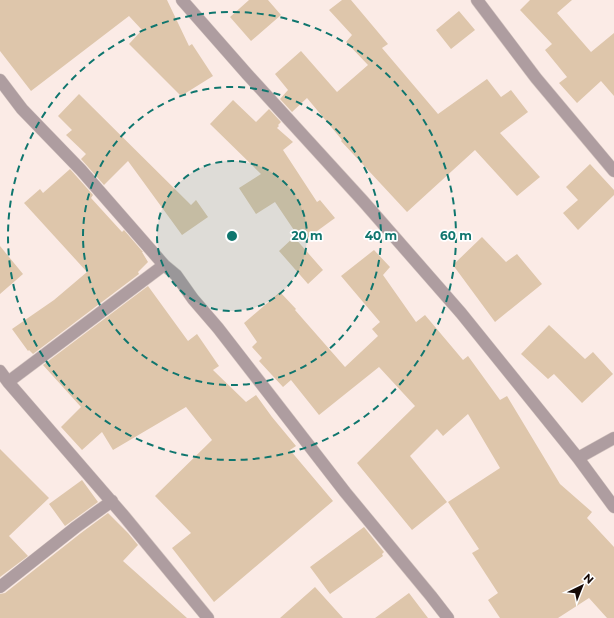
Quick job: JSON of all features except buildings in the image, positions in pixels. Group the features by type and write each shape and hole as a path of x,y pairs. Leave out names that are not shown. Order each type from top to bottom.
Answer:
{"street":[{"path":"182,0 247,74 364,201 461,313 578,458 614,507"},
{"path":"477,0 536,78 614,171"},
{"path":"0,80 22,109 81,170 164,265 176,275 193,299 218,328 345,492 448,618"},
{"path":"8,382 164,265"},
{"path":"0,371 112,501 208,618"},
{"path":"578,458 614,438"},
{"path":"0,587 76,527 112,501"}]}
